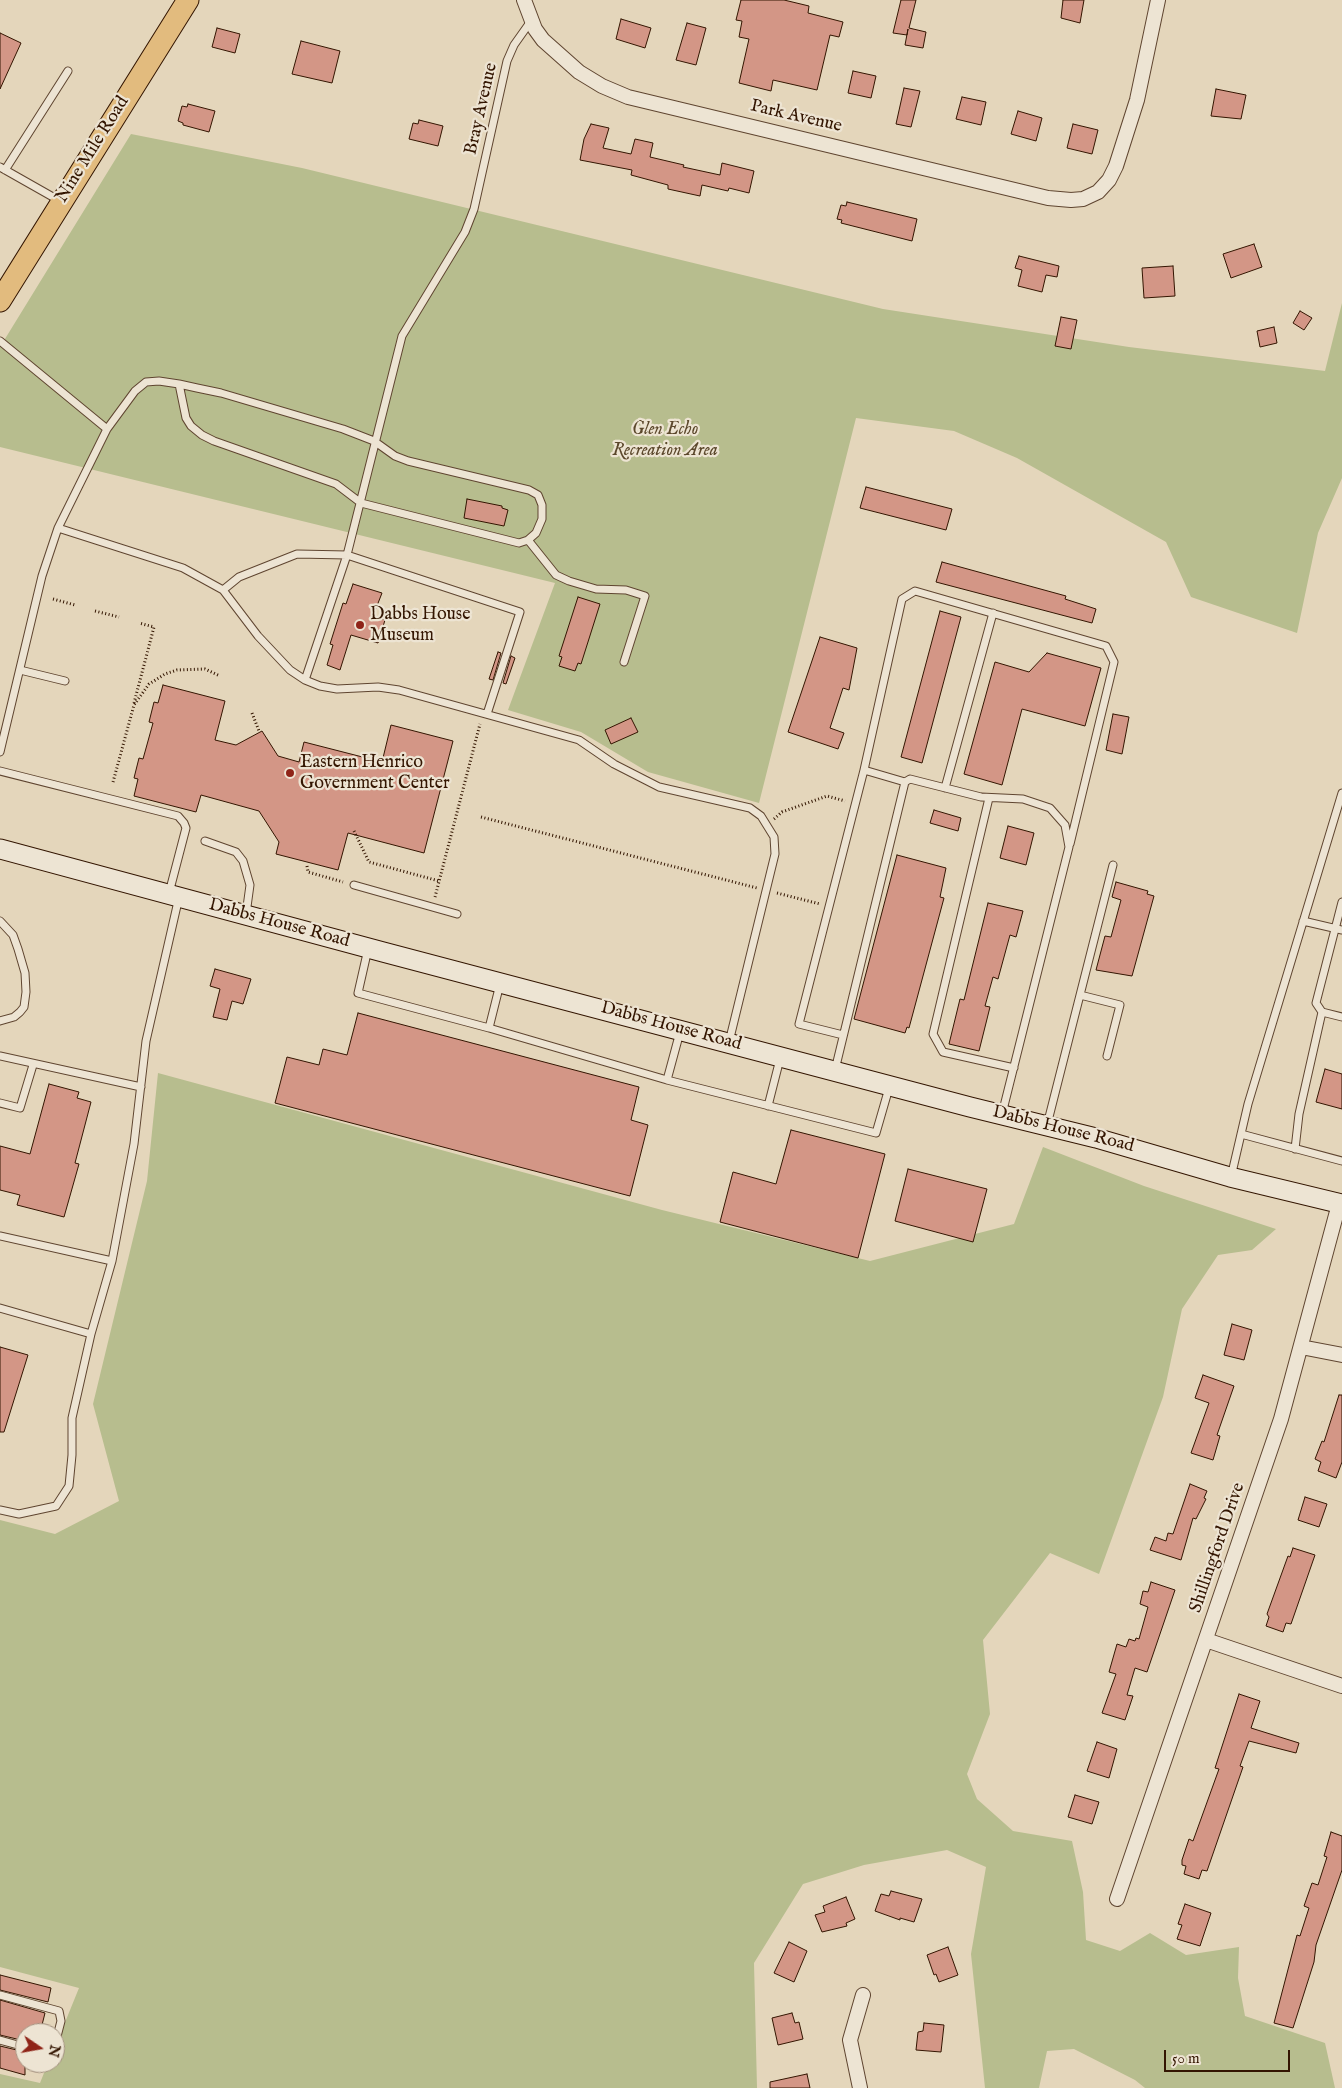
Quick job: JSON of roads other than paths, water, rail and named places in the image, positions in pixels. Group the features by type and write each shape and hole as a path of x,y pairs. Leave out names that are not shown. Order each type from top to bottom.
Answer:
{"main road":[{"name":"Nine Mile Road","path":"0,301 188,0"}],"street":[{"name":"Park Avenue","path":"524,0 531,20 543,40 579,72 602,86 628,97 1048,198 1083,199 1098,192 1109,180 1127,136 1158,0"},
{"name":"Dabbs House Road","path":"0,849 500,983 1002,1115 1047,1125 1230,1177 1340,1204"},
{"name":"Shillingford Drive","path":"1117,1899 1281,1419 1340,1204"},
{"path":"1301,1347 1342,1355"},
{"path":"1206,1640 1342,1686"},
{"path":"860,2088 850,2040 863,1995"}],"lane":[{"name":"Bray Avenue","path":"305,680 361,503 374,442 402,336 465,232 474,209 507,61 514,45 531,20"},
{"path":"61,202 3,168 68,71"},
{"path":"0,341 107,428"},
{"path":"0,752 42,576 58,528 107,428 135,391 146,382 159,381 178,384 221,393 342,429 374,442 395,456 408,461 529,490 538,495 542,505 542,519 536,533 528,540 519,543 361,503 336,484 214,441 202,435 191,426 186,418 178,384"},
{"path":"58,528 184,568 223,590 258,636 290,670 305,680 320,686 337,688 378,687 399,690 579,740 614,764 659,787 750,808 761,816 774,837 775,854 728,1042"},
{"path":"528,540 556,575 568,582 596,589 626,590 645,596 624,662"},
{"path":"223,590 239,577 297,554 346,555 520,612 487,714"},
{"path":"843,1034 799,1024 864,770 902,599 915,591 1106,646 1114,662 1002,1115"},
{"path":"945,788 994,613"},
{"path":"20,670 65,681"},
{"path":"864,770 905,782 910,779 989,798 1022,800 1050,808 1065,825 1069,847"},
{"path":"0,771 178,816 186,828 146,1041 134,1144 112,1261 91,1334 72,1418 72,1455 69,1486 56,1506 18,1514 0,1510"},
{"path":"835,1071 905,782"},
{"path":"1230,1177 1303,921 1342,793"},
{"path":"989,798 933,1034 943,1052 1014,1068"},
{"path":"205,841 236,852 243,861 250,885 246,915"},
{"path":"1047,1125 1113,865"},
{"path":"354,885 456,914"},
{"path":"1342,902 1338,929 1316,1003 1322,1012 1342,1017"},
{"path":"1303,921 1338,929"},
{"path":"0,922 13,935 25,974 26,992 24,1007 20,1012 14,1017 0,1020"},
{"path":"368,948 358,993 489,1028 667,1080 876,1133 890,1085"},
{"path":"489,1028 500,983"},
{"path":"1080,995 1120,1005 1107,1056"},
{"path":"1295,1149 1299,1114 1322,1012"},
{"path":"667,1080 681,1030"},
{"path":"0,1056 141,1087"},
{"path":"768,1106 780,1056"},
{"path":"0,1102 20,1108 32,1064"},
{"path":"1241,1134 1342,1162"},
{"path":"0,1236 112,1261"},
{"path":"0,1308 91,1334"},
{"path":"0,1995 59,2011 60,2023"},
{"path":"0,2040 15,2044"}],"place":[{"name":"Dabbs House Museum","path":"360,625"},
{"name":"Eastern Henrico Government Center","path":"290,773"}],"park label":[{"name":"Glen Echo Recreation Area","path":"665,440"}]}
